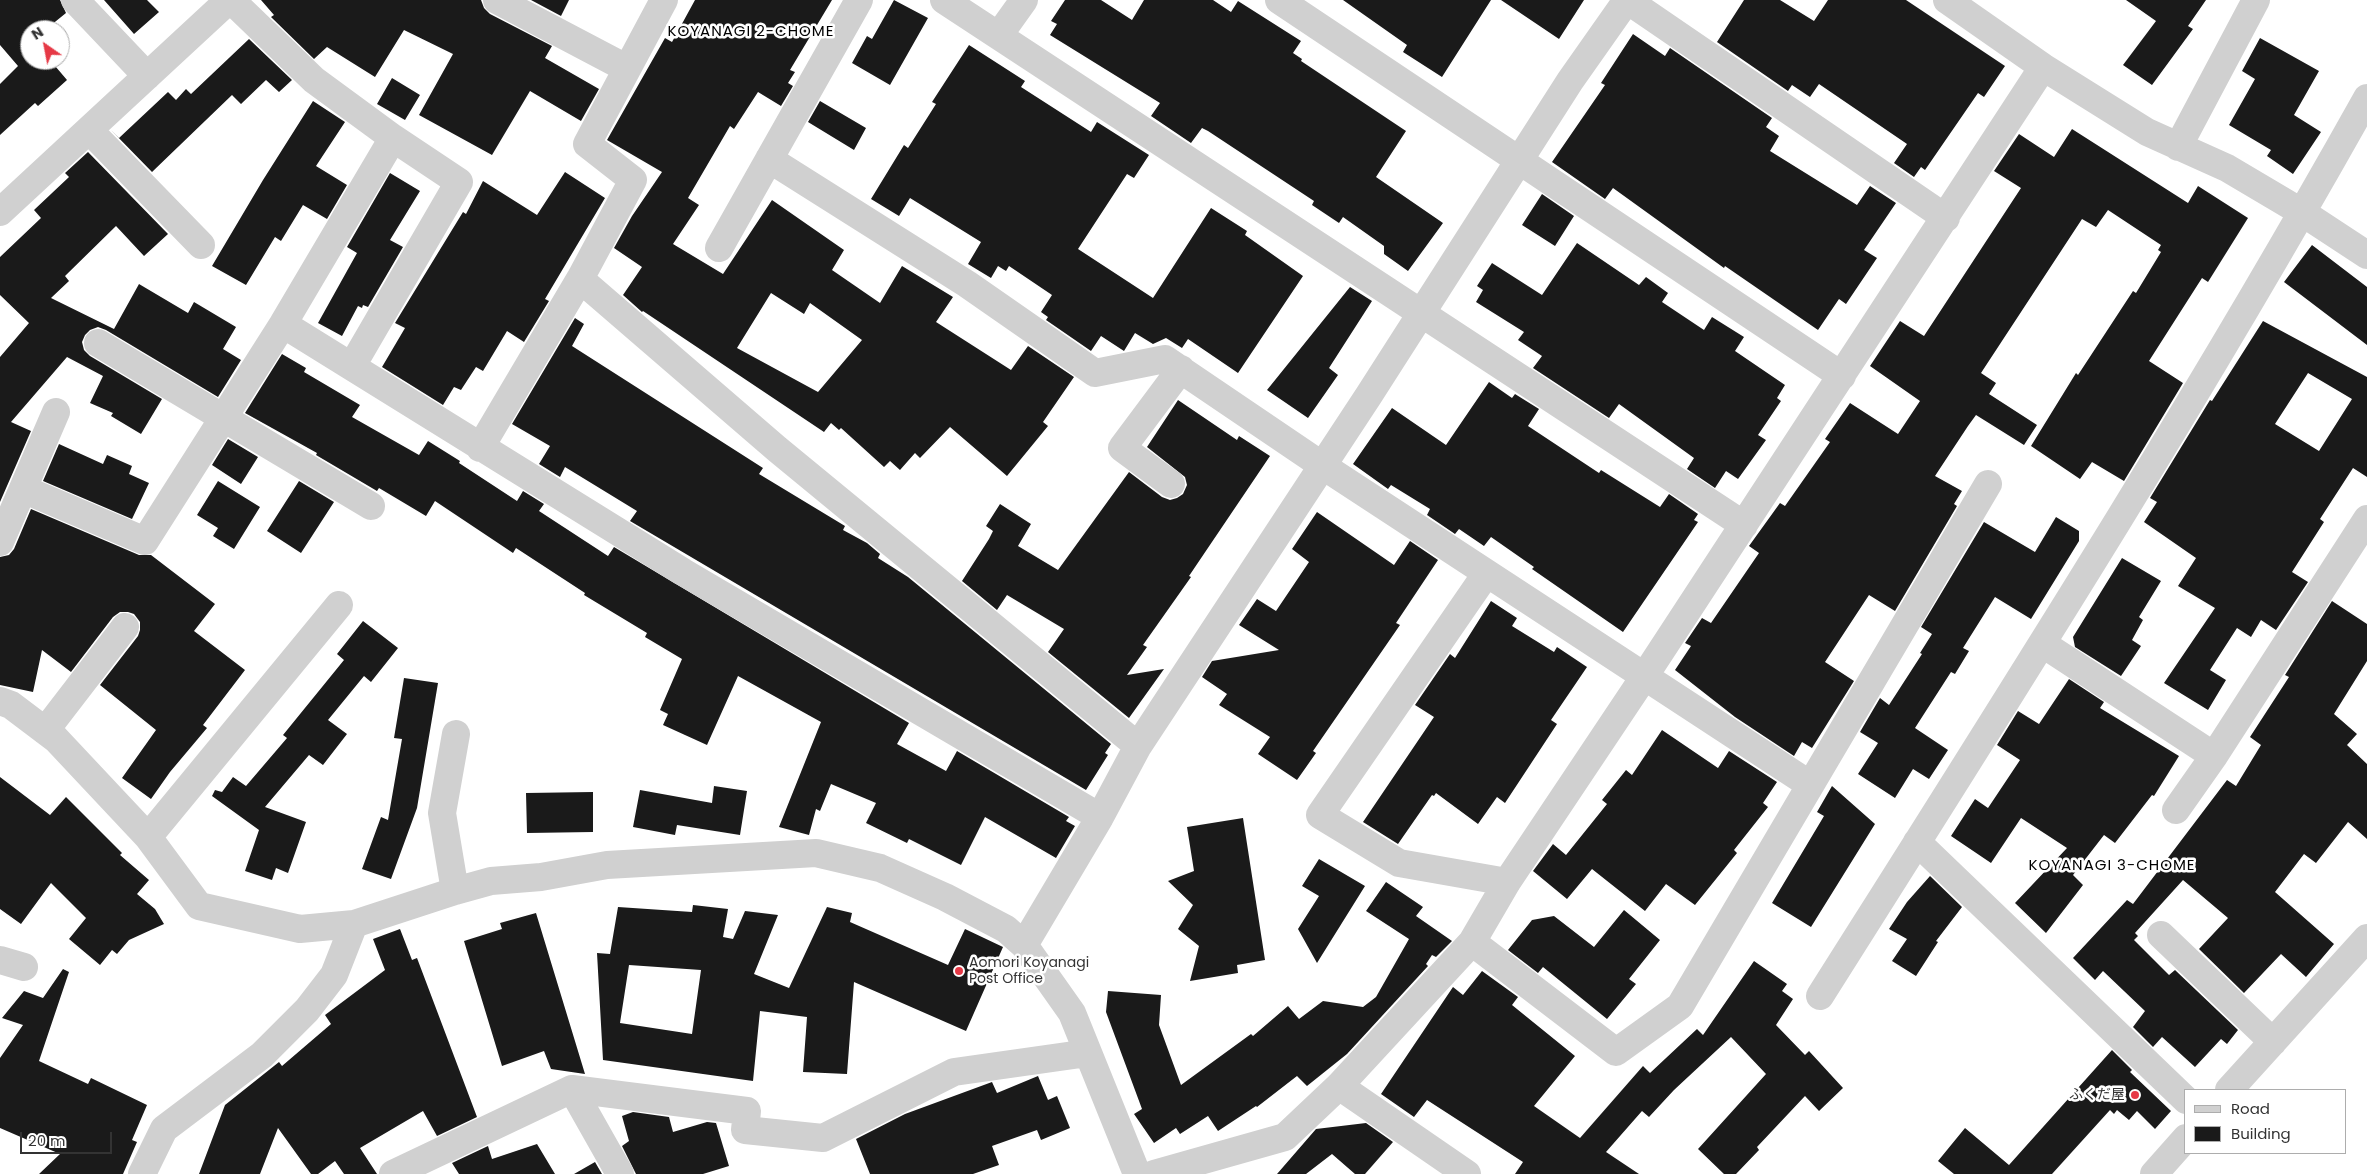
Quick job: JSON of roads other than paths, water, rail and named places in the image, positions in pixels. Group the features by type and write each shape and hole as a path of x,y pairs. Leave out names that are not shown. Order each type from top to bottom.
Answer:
{"street":[{"path":"75,0 147,76"},
{"path":"0,212 230,0 314,80 393,138 459,182 352,366"},
{"path":"497,0 626,68"},
{"path":"480,448 580,279 633,180 587,144 664,0"},
{"path":"719,248 859,0"},
{"path":"944,0 1744,526"},
{"path":"999,35 1024,0"},
{"path":"1279,0 1842,376"},
{"path":"1024,945 1100,817 1138,746 1323,466 1570,81 1627,0 1946,218"},
{"path":"1947,0 2043,67 2147,132 2227,168 2303,213 2367,255"},
{"path":"2178,147 2256,0"},
{"path":"1154,1174 1285,1137 1339,1086 1472,942 1507,882 1744,526 2043,67"},
{"path":"1820,996 2043,644 2303,213 2367,98"},
{"path":"90,131 201,245"},
{"path":"23,489 145,541 283,324 393,138"},
{"path":"769,159 967,284 1095,373 1165,359 1486,574 1809,784"},
{"path":"580,279 777,449 1138,746"},
{"path":"283,324 480,448 683,572 1100,817"},
{"path":"98,343 371,506"},
{"path":"1171,484 1122,448 1181,370"},
{"path":"0,542 56,412"},
{"path":"1472,942 1616,1052 1680,1006 1809,784 1988,484"},
{"path":"2176,810 2214,756 2367,519"},
{"path":"1486,574 1320,816 1399,863 1507,882"},
{"path":"148,837 339,606"},
{"path":"45,731 126,627"},
{"path":"2043,644 2214,756"},
{"path":"0,701 11,705 56,739 148,837 199,906 300,930 354,924 491,881 541,876 607,865 816,853 880,868 944,897 1006,929 1024,945 1072,1013 1137,1174"},
{"path":"455,891 442,813 456,734"},
{"path":"1917,842 2184,1098"},
{"path":"142,1174 164,1129 262,1055 308,1010 334,975 354,924"},
{"path":"2161,935 2273,1042"},
{"path":"2230,1089 2367,938"},
{"path":"393,1174 430,1166 572,1089 747,1111 745,1130 823,1138 954,1072 1088,1053"},
{"path":"1339,1086 1467,1174"},
{"path":"572,1089 620,1174"},
{"path":"2154,1174 2184,1140"}],"place":[{"name":"Aomori Koyanagi Post Office","path":"959,971"},
{"name":"ふくだ屋","path":"2135,1095"}],"district":[{"name":"KOYANAGI 2-CHOME","path":"751,32"},
{"name":"KOYANAGI 3-CHOME","path":"2112,866"}]}
